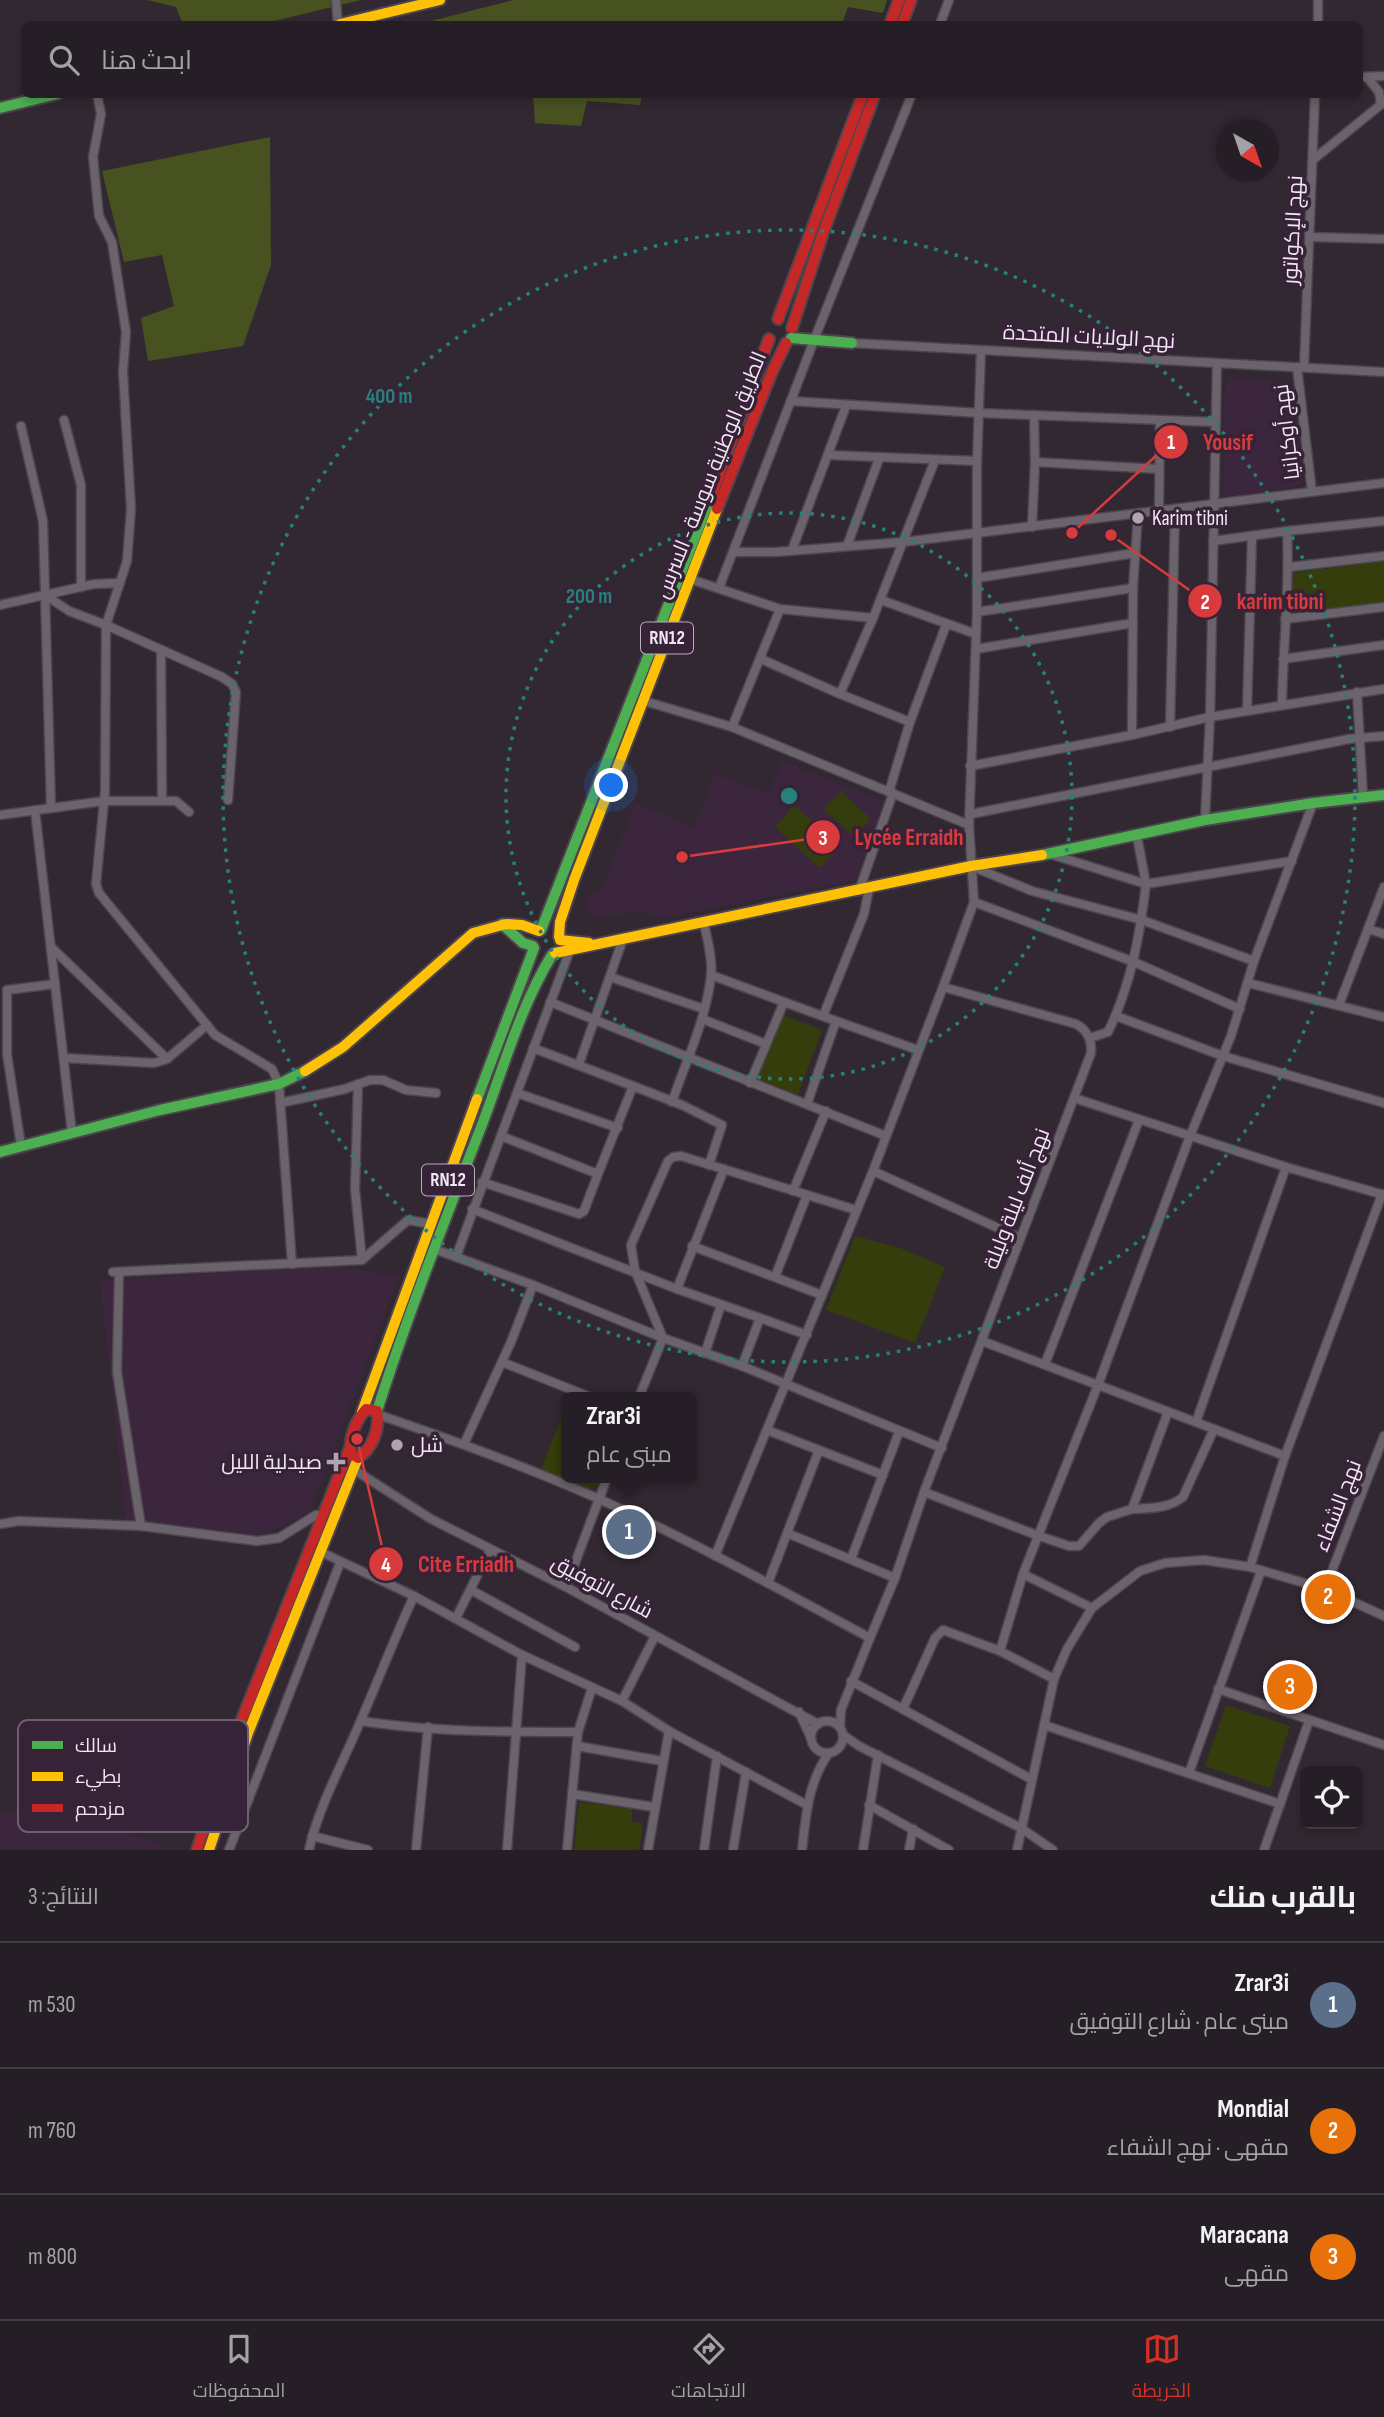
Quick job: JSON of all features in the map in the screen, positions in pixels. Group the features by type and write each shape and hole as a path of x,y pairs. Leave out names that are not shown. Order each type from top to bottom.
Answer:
{"main road":[{"path":"352,21 440,0"},
{"path":"891,21 899,0"},
{"path":"903,21 911,0"},
{"path":"0,108 41,98"},
{"name":"RN12","path":"769,339 768,327 778,319 861,98"},
{"name":"الطريق الوطنية سوسة - السرس","path":"559,939 560,922 574,880 772,372 790,336 823,233 874,98"},
{"path":"769,339 775,344 790,336 785,320 778,319"},
{"name":"نهج الولايات المتحدة","path":"790,336 852,343"},
{"name":"الطريق الوطنية سوسة - السرس","path":"540,931 727,454 769,339"},
{"path":"502,924 540,955 553,954 1205,820 1384,795"},
{"path":"0,1152 160,1110 279,1084 301,1074 343,1047 473,933 502,924 523,925 540,931 553,931 559,939 595,944"},
{"name":"RN12","path":"241,1720 349,1450 533,947 534,937 540,931"},
{"name":"RN12","path":"248,1733 355,1464 367,1453 400,1339 433,1249 519,1026 542,971 559,948 559,939"},
{"path":"362,1412 370,1409 378,1413"},
{"path":"349,1450 355,1464"},
{"name":"RN12","path":"197,1850 202,1832"},
{"name":"RN12","path":"209,1850 215,1832"}],"street":[{"path":"336,0 339,21"},
{"path":"941,21 949,0"},
{"path":"1318,0 1318,21"},
{"path":"1364,77 1384,76"},
{"path":"1314,159 1383,103 1376,86 1364,77"},
{"path":"98,98 101,114 93,157 99,216 112,242 126,332 123,372 131,509 127,561 106,625 104,802 96,884 99,893 215,1035 272,1069 279,1084 292,1264"},
{"path":"719,588 910,98"},
{"name":"نهج الإكواتور","path":"1301,367 1311,237 1315,98"},
{"path":"1311,237 1384,239"},
{"name":"نهج الولايات المتحدة","path":"852,343 1384,372"},
{"path":"715,1556 873,1171 974,902 970,825 981,351"},
{"path":"1205,820 1210,717 1217,364"},
{"name":"نهج أوكرانيا","path":"1301,367 1312,492"},
{"path":"791,401 979,413 1216,422"},
{"path":"792,550 846,406"},
{"path":"1032,527 1034,415"},
{"path":"64,420 81,485 81,587"},
{"path":"1159,510 1160,421"},
{"path":"20,426 43,521 51,808"},
{"path":"828,455 978,461"},
{"path":"847,546 879,459"},
{"path":"840,694 881,600 935,460"},
{"path":"1035,462 1159,469"},
{"path":"733,552 903,542 1384,483"},
{"path":"1170,727 1175,510"},
{"path":"1132,736 1133,588 1138,514"},
{"path":"1213,541 1384,521"},
{"path":"1282,704 1289,567 1287,531"},
{"path":"1247,711 1252,537"},
{"path":"977,578 1135,552"},
{"path":"1289,567 1384,556"},
{"path":"690,579 780,609 873,618"},
{"path":"0,605 81,587 120,583"},
{"path":"977,612 1133,588"},
{"path":"44,595 69,611 106,625 232,684 236,692 228,800"},
{"path":"881,600 976,634"},
{"path":"1285,619 1384,607"},
{"path":"732,727 780,609"},
{"path":"976,649 1133,623"},
{"path":"823,1016 864,914 864,890 910,722 946,625"},
{"path":"1283,659 1384,645"},
{"path":"161,650 162,801"},
{"path":"761,659 910,722"},
{"path":"971,766 1132,736 1210,717 1384,689"},
{"path":"1357,692 1363,796"},
{"path":"644,701 732,727 970,825"},
{"path":"971,814 1358,737 1384,736"},
{"path":"0,815 104,802 162,801 176,801 189,812"},
{"path":"1000,1651 1023,1574 1223,1056 1254,961 1313,803"},
{"path":"35,810 72,1133"},
{"path":"943,987 1076,1024 1090,1038 1108,1032 1134,962 1142,920 1146,884 1137,836"},
{"path":"1048,854 1146,884 1292,861"},
{"path":"971,866 1032,891 1142,920 1254,961"},
{"path":"1339,1005 1384,887"},
{"path":"974,902 1134,962 1240,1010"},
{"path":"673,1101 702,1019 711,975 704,922"},
{"path":"1368,929 1384,933"},
{"path":"579,1064 623,939"},
{"path":"51,947 167,1059"},
{"path":"456,1257 570,950"},
{"path":"711,975 918,1050"},
{"path":"610,976 704,1009"},
{"path":"1248,983 1384,1017"},
{"path":"21,1146 7,1054 7,990 55,984"},
{"path":"750,1083 784,1002"},
{"path":"551,1003 886,1136"},
{"path":"1116,1016 1223,1056 1384,1103"},
{"path":"702,1019 765,1044"},
{"path":"807,1104 836,1021"},
{"path":"64,1058 155,1063 167,1059 208,1025"},
{"name":"نهج ألف ليلة وليلة","path":"842,1731 841,1710 851,1681 895,1578 924,1492 1091,1053 1090,1038"},
{"path":"533,1048 673,1101 723,1126 709,1165"},
{"path":"280,1103 370,1080 383,1080 406,1090 436,1093"},
{"path":"358,1084 355,1189 362,1260"},
{"path":"482,1182 579,1214 584,1211 633,1086"},
{"path":"517,1093 618,1128"},
{"path":"1074,1098 1286,1167 1383,1194 1285,1455 1250,1567"},
{"path":"793,1191 826,1111"},
{"path":"1045,1364 1139,1120"},
{"path":"501,1136 598,1174"},
{"path":"641,1392 663,1338 635,1271 631,1245 667,1161 681,1156 856,1210"},
{"path":"1196,1422 1286,1167"},
{"path":"677,1289 724,1170"},
{"path":"873,1171 1020,1238"},
{"path":"775,1277 807,1195"},
{"path":"472,1209 721,1306 807,1335"},
{"path":"141,1526 117,1372 116,1272 362,1260 408,1220 431,1224"},
{"path":"692,1246 822,1295"},
{"path":"433,1249 742,1366 942,1448"},
{"path":"464,1444 502,1362 533,1285"},
{"path":"705,1353 721,1306"},
{"path":"742,1366 760,1318"},
{"path":"982,1341 1285,1455"},
{"path":"502,1362 577,1392"},
{"path":"1132,1509 1168,1412"},
{"path":"378,1413 464,1444 599,1499 768,1583 870,1638"},
{"path":"924,1492 1039,1536 1069,1546 1079,1546 1099,1523 1132,1509 1161,1507 1177,1502 1182,1497 1214,1429"},
{"path":"767,1430 883,1475"},
{"path":"851,1559 899,1432"},
{"name":"نهج الشفاء","path":"1325,1588 1384,1436"},
{"path":"768,1583 819,1450"},
{"name":"شارع التوفيق","path":"355,1464 431,1519 822,1722"},
{"path":"566,1587 605,1483"},
{"path":"0,1524 19,1521 141,1526 257,1541 279,1538 316,1516 323,1516"},
{"path":"787,1533 895,1578"},
{"path":"456,1618 490,1550"},
{"path":"321,1552 414,1596 522,1656 622,1701 669,1731 807,1804"},
{"path":"1017,1850 1054,1679 1067,1649 1092,1608 1140,1571 1165,1563 1204,1560 1250,1567 1325,1588 1384,1616"},
{"path":"248,1797 340,1563"},
{"path":"1189,1773 1261,1571"},
{"path":"1023,1574 1092,1608"},
{"path":"471,1590 575,1647"},
{"path":"309,1850 312,1836 392,1642 414,1596"},
{"path":"903,1709 940,1631 1000,1651 1054,1679"},
{"path":"622,1701 655,1636"},
{"path":"507,1850 522,1656"},
{"path":"851,1681 1031,1779"},
{"path":"567,1850 578,1732 592,1688"},
{"path":"1218,1689 1384,1745"},
{"path":"841,1710 813,1730 812,1742 820,1752 859,1746"},
{"path":"799,1712 812,1742 817,1769"},
{"path":"361,1721 515,1732 578,1732"},
{"path":"1264,1850 1309,1721"},
{"path":"822,1722 834,1722 859,1746 1021,1828 1053,1850"},
{"path":"1044,1725 1280,1804"},
{"path":"415,1850 428,1727"},
{"path":"648,1850 669,1731"},
{"path":"802,1850 807,1804 817,1769 842,1744 842,1731"},
{"path":"577,1745 662,1762"},
{"path":"863,1850 878,1755"},
{"path":"704,1850 717,1756"},
{"path":"733,1850 746,1772"},
{"path":"572,1794 654,1807"},
{"path":"869,1805 949,1850"},
{"path":"909,1850 913,1829"},
{"path":"229,1850 235,1832"},
{"path":"312,1836 368,1850"}],"shaded area":[{"path":"1231,379 1287,382 1292,385 1302,484 1297,487 1223,497 1225,386"},
{"path":"782,761 887,802 858,880 664,918 646,912 589,916 586,905 590,894 601,892 635,803 694,827 715,774 769,793"},
{"path":"333,1265 399,1277 309,1512 269,1532 257,1534 126,1522 100,1281"},
{"path":"18,1809 18,1832 122,1832 171,1850 0,1850 0,1814"}],"green space":[{"path":"147,0 361,0 274,21 182,21 176,7"},
{"path":"514,0 887,0 883,13 848,7 843,21 431,21"},
{"path":"533,98 641,98 640,105 587,101 581,126 535,123"},
{"path":"270,137 271,265 243,346 148,361 141,318 174,306 162,255 124,262 102,171"},
{"path":"1384,561 1384,602 1295,615 1290,611 1293,573"},
{"path":"841,791 871,819 854,837 824,809"},
{"path":"794,805 840,846 820,868 775,827"},
{"path":"782,1015 822,1030 798,1095 757,1080"},
{"path":"855,1236 900,1248 945,1267 915,1343 826,1310"},
{"path":"561,1418 561,1478 541,1469"},
{"path":"572,1483 600,1483 587,1490"},
{"path":"1226,1705 1290,1726 1270,1788 1205,1766"},
{"path":"579,1802 632,1809 632,1822 643,1823 639,1850 574,1850"}],"traffic: fast":[{"path":"0,108 41,98"},
{"path":"791,338 852,343"},
{"path":"541,930 711,496"},
{"path":"1042,855 1205,820 1384,795"},
{"path":"502,924 523,943 533,946"},
{"path":"477,1099 534,948"},
{"path":"377,1411 414,1302 514,1036 531,994 552,955"},
{"path":"0,1152 160,1110 279,1084 305,1071"}],"traffic: slow":[{"path":"352,21 440,0"},
{"path":"559,937 560,922 574,880 717,509"},
{"path":"555,953 971,866 1042,855"},
{"path":"305,1071 343,1047 473,933 506,924 522,925 539,931"},
{"path":"560,940 589,943"},
{"path":"362,1412 477,1099"},
{"path":"248,1733 358,1458"},
{"path":"209,1850 215,1832"}],"traffic: jam":[{"path":"891,21 899,0"},
{"path":"903,21 911,0"},
{"path":"778,319 861,98"},
{"path":"792,328 823,233 874,98"},
{"path":"711,496 769,339"},
{"path":"717,509 786,343"},
{"path":"366,1409 377,1411 377,1424 371,1443 358,1458 351,1454 351,1442 356,1424 366,1409"},
{"path":"242,1720 349,1450"},
{"path":"197,1850 203,1832"}],"place":[{"name":"Karim tibni","path":"1138,518"},
{"name":"Yousif","path":"1072,533"},
{"name":"karim tibni","path":"1111,535"},
{"name":"Lycée Erraidh","path":"682,857"},
{"name":"Cite Erriadh","path":"357,1439"},
{"name":"شل","path":"397,1445"},
{"name":"صيدلية الليل","path":"336,1462"},
{"name":"Zrar3i","path":"629,1532"},
{"name":"Mondial","path":"1328,1597"},
{"name":"Maracana","path":"1290,1687"}]}
